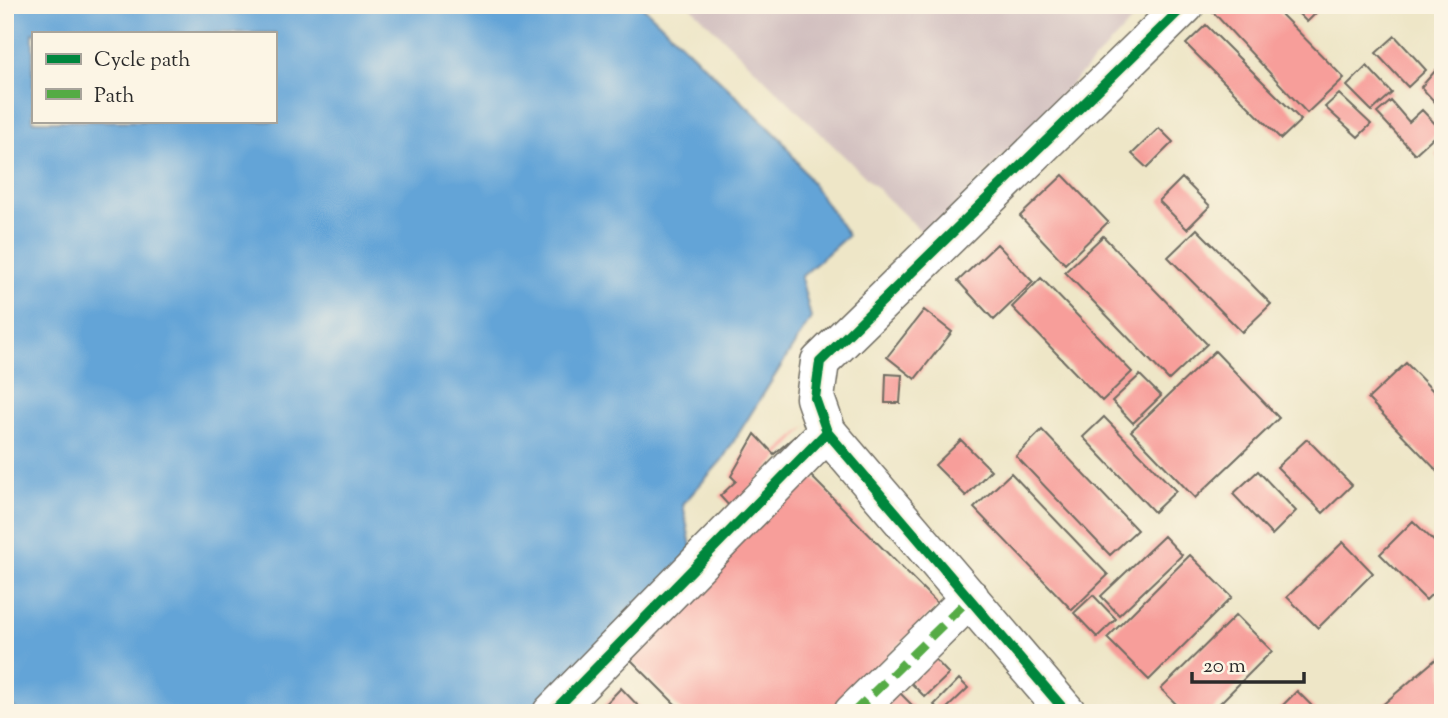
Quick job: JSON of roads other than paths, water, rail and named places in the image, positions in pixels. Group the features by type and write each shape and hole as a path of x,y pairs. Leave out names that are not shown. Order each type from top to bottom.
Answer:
{"street":[{"path":"1067,713 827,432 815,398 820,362 1185,5"},
{"path":"552,713 827,432"},
{"path":"853,713 971,598"}],"water":[{"path":"5,5 641,5 781,139 848,235 801,277 811,318 722,460 683,504 693,557 545,713 19,713 5,698"}]}
